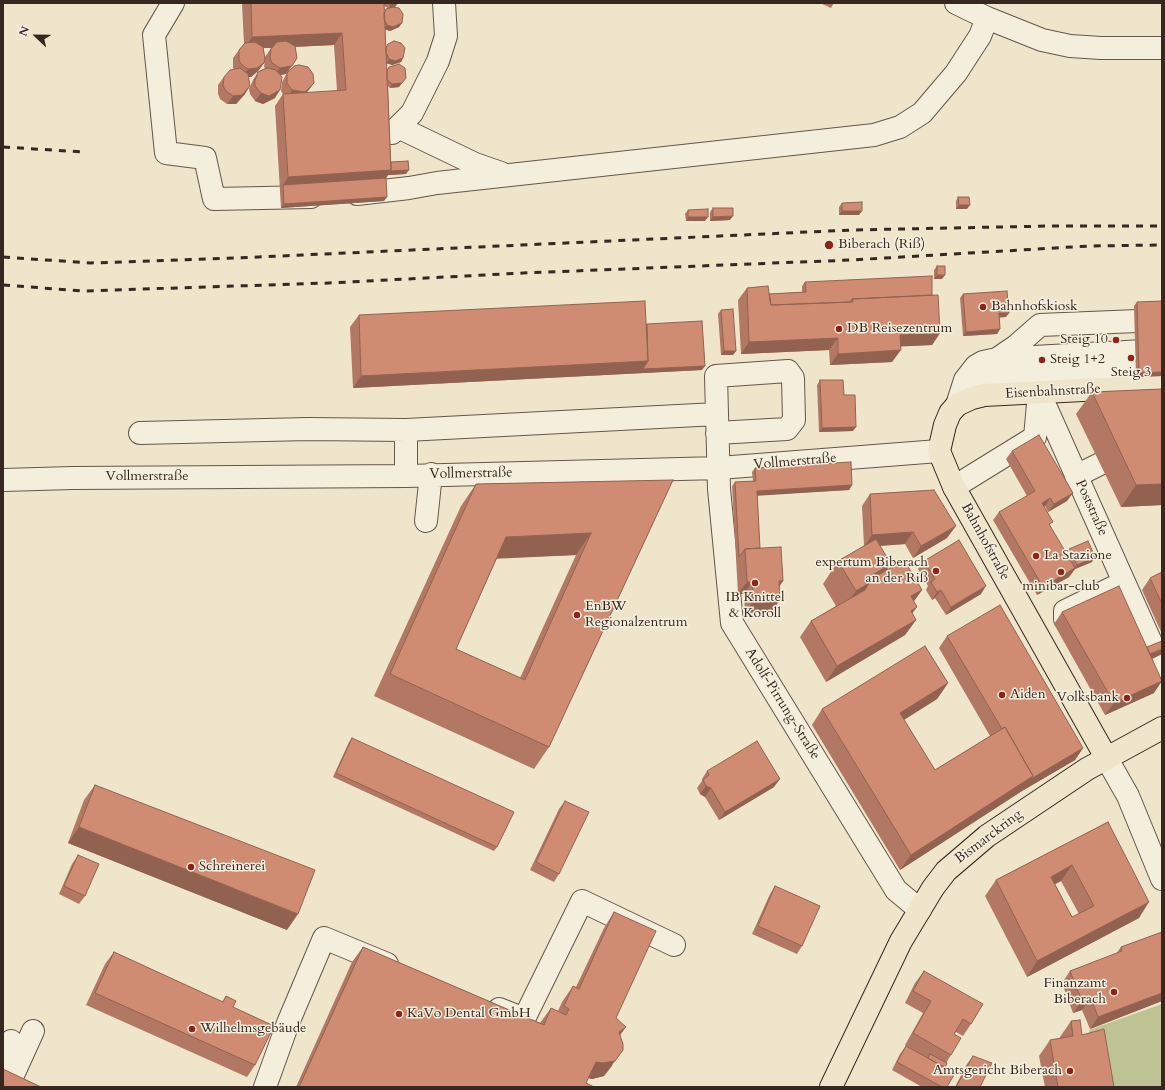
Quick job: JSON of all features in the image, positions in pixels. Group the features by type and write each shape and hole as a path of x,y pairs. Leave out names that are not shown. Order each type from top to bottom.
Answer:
{"main road":[{"name":"Eisenbahnstraße","path":"953,409 984,395 1162,386"},
{"path":"939,451 945,425 953,409"},
{"name":"Bahnhofstraße","path":"939,451 954,487 1107,758"},
{"name":"Bismarckring","path":"831,1087 901,941 933,888 946,871 987,836 1086,769 1162,728"}],"street":[{"path":"173,3 154,35 166,152 205,158 214,199 265,199 374,193 437,183 874,135 894,129 922,113 956,73 980,36 987,18"},
{"path":"444,3 446,36 438,61 412,113 390,130 475,164 509,175"},
{"path":"956,3 987,18 1042,40 1070,46 1100,48 1162,48"},
{"path":"997,359 1016,346 1040,325 1162,320"},
{"path":"953,409 965,380 976,366 983,362 997,359 1162,350"},
{"path":"965,380 1162,370"},
{"path":"954,487 1035,437 1039,392"},
{"name":"Poststraße","path":"1039,392 1162,667"},
{"name":"Adolf-Pirrung-Straße","path":"406,430 717,424 719,489 732,623 896,890 920,910"},
{"path":"140,433 308,429 406,430 406,476"},
{"name":"Vollmerstraße","path":"3,480 72,478 406,476 431,474 719,468 939,451"},
{"path":"1076,476 1100,464"},
{"path":"426,521 431,474"},
{"path":"1065,619 1065,611 1126,587"},
{"name":"Bahnhofstraße","path":"1107,758 1128,796 1162,879"},
{"path":"479,1001 524,1019 582,901 674,945"},
{"path":"265,1087 288,1023 324,938 405,971"},
{"path":"249,1087 288,1023"},
{"path":"33,1031 7,1061 33,1084"}],"green space":[{"path":"1162,1004 1162,1087 1101,1087 1089,1030"}],"building":[{"path":"251,3 384,3 391,170 288,177 283,94 346,90 342,33 252,37"},
{"path":"393,7 399,8 403,14 402,23 393,27 387,25 384,19 384,13 386,9"},
{"path":"286,41 295,46 297,58 292,66 280,68 272,63 270,58 271,49 277,42"},
{"path":"394,41 401,43 405,48 403,58 395,61 389,59 386,52 388,44"},
{"path":"255,42 263,47 265,59 264,63 257,68 248,69 241,64 239,60 239,50 245,43"},
{"path":"399,64 405,68 406,78 402,83 392,84 387,80 387,71 389,67"},
{"path":"299,65 308,67 313,74 314,83 305,92 292,90 287,83 287,73 294,66"},
{"path":"240,68 248,74 250,86 242,95 233,96 226,91 223,86 224,77 230,70"},
{"path":"267,68 276,70 282,77 280,90 269,96 261,93 255,86 258,72"},
{"path":"408,161 409,170 391,171 391,162"},
{"path":"386,178 387,197 284,204 283,185"},
{"path":"958,197 969,197 970,205 959,205"},
{"path":"862,202 862,211 842,211 842,203"},
{"path":"713,208 733,208 733,216 713,217"},
{"path":"708,209 708,217 688,217 688,210"},
{"path":"937,266 945,266 945,275 937,275"},
{"path":"932,276 932,295 852,299 850,302 771,305 769,294 806,292 805,282"},
{"path":"768,286 771,305 853,302 852,299 938,295 940,333 900,335 901,350 838,354 838,338 749,342 747,288"},
{"name":"Bahnhofskiosk","path":"1007,291 1009,313 999,313 1000,329 966,332 963,294"},
{"path":"645,301 648,361 361,376 359,315"},
{"path":"1162,301 1162,372 1139,373 1137,302"},
{"path":"733,309 736,351 724,351 721,310"},
{"path":"702,321 705,366 643,369 648,361 647,324"},
{"path":"820,380 843,380 844,395 855,395 856,427 822,428"},
{"path":"1162,389 1162,484 1136,485 1092,392"},
{"path":"1039,435 1073,493 1054,504 1050,498 1042,503 1053,522 1049,524 1075,568 1043,587 999,512 1035,491 1012,451"},
{"path":"851,462 852,485 757,491 760,548 745,549 739,557 735,482 756,481 755,468"},
{"name":"EnBW Regionalzentrum","path":"673,480 549,747 390,674 476,484","holes":["591,533 525,680 456,649 506,537"]},
{"path":"934,490 956,526 921,546 913,532 872,535 870,494"},
{"path":"876,539 891,564 867,578 869,583 856,591 838,561"},
{"path":"959,540 986,586 951,607 941,590 937,592 931,582 935,579 924,561"},
{"path":"1088,541 1095,557 1077,565 1069,549"},
{"path":"781,547 783,581 779,581 780,600 753,601 752,582 747,582 745,549"},
{"path":"904,560 922,590 911,596 917,607 911,611 916,620 837,666 811,621 865,590 869,583 868,581"},
{"path":"1162,572 1162,604 1150,578"},
{"path":"1119,586 1162,681 1114,703 1062,612"},
{"name":"Aiden","path":"1000,605 1083,748 1031,779 1033,776 1005,727 1002,729 947,636"},
{"path":"1162,641 1162,649 1150,654 1147,647"},
{"path":"925,646 948,683 900,713 935,770 1005,727 1033,776 911,855 822,709"},
{"path":"352,738 514,812 497,847 336,773"},
{"path":"757,741 780,779 725,812 711,788 706,786 703,780 709,775 707,771"},
{"path":"95,785 315,870 298,914 79,827"},
{"path":"565,801 589,812 559,874 536,862"},
{"path":"1108,822 1149,902 1037,961 996,880","holes":["1072,865 1094,906 1072,917 1051,877"]},
{"path":"78,855 99,864 85,896 64,886"},
{"path":"775,886 820,906 802,946 758,926"},
{"name":"KaVo Dental GmbH","path":"614,912 656,931 616,1018 626,1027 619,1032 623,1044 623,1050 615,1061 603,1063 596,1062 586,1083 594,1087 299,1087 363,947 544,1025 551,1008 566,1015 569,1009 564,1006 573,986 579,989"},
{"name":"Finanzamt Biberach","path":"1162,932 1162,993 1098,1017 1091,998 1082,1001 1070,971 1122,951 1121,947"},
{"name":"Wilhelmsgebäude","path":"114,952 223,1002 226,996 236,1001 233,1007 274,1026 255,1065 95,993"},
{"path":"924,971 983,1004 971,1024 963,1019 954,1034 961,1038 951,1055 913,1033 931,1001 913,991"},
{"path":"1080,1020 1082,1035 1104,1029 1114,1087 1058,1087 1050,1040 1073,1036 1071,1021"},
{"path":"906,1046 955,1073 947,1087 942,1087 897,1062"},
{"path":"930,1054 947,1063 945,1068 928,1058"},
{"path":"973,1056 992,1063 980,1087 956,1087"},
{"path":"3,1069 41,1087 3,1087"}],"railway":[{"path":"3,147 84,152"},
{"path":"3,257 90,263 236,258 852,230 1050,226 1162,226"},
{"path":"3,285 83,291 329,283 523,273 851,260 1089,246 1162,245"}],"place":[{"name":"Biberach (Riß)","path":"829,245"},
{"name":"Bahnhofskiosk","path":"983,307"},
{"name":"DB Reisezentrum","path":"839,329"},
{"name":"Steig 10","path":"1116,340"},
{"name":"Steig 3","path":"1131,358"},
{"name":"Steig 1+2","path":"1042,360"},
{"name":"La Stazione","path":"1036,556"},
{"name":"expertum Biberach an der Riß","path":"936,571"},
{"name":"minibar-club","path":"1061,572"},
{"name":"IB Knittel & Koroll","path":"755,583"},
{"name":"EnBW Regionalzentrum","path":"577,615"},
{"name":"Aiden","path":"1002,695"},
{"name":"Volksbank","path":"1127,698"},
{"name":"Schreinerei","path":"191,867"},
{"name":"Finanzamt Biberach","path":"1114,992"},
{"name":"KaVo Dental GmbH","path":"399,1014"},
{"name":"Wilhelmsgebäude","path":"192,1029"},
{"name":"Amtsgericht Biberach","path":"1070,1071"}]}
